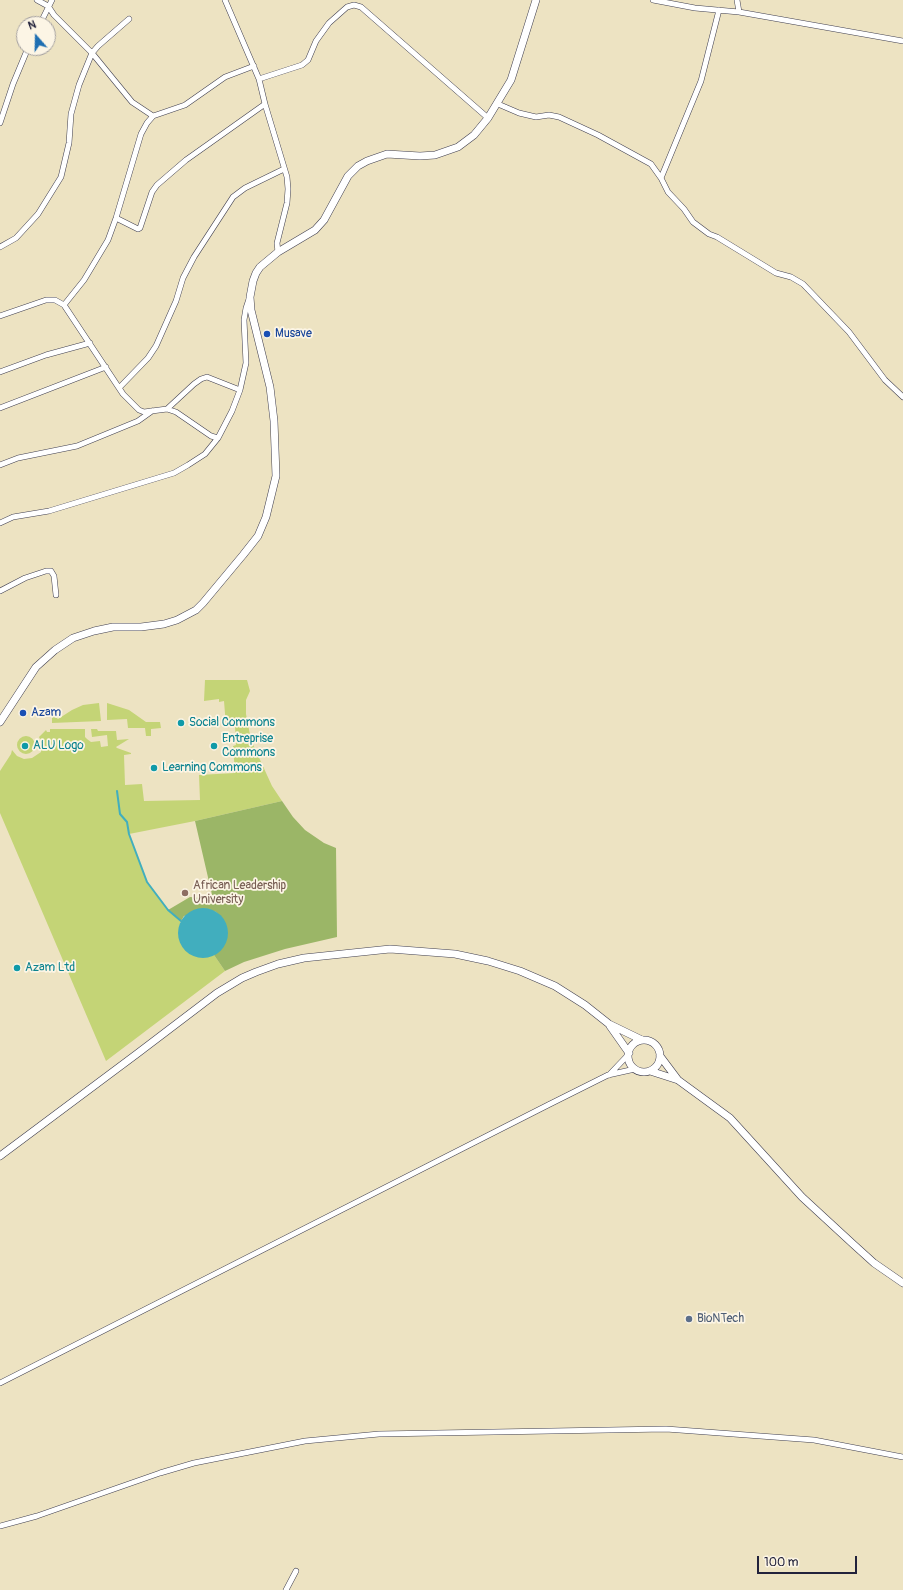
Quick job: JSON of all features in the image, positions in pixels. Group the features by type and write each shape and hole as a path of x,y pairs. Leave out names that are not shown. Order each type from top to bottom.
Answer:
{"main road":[{"path":"0,722 19,690 36,667 54,650 73,638 94,631 113,627 141,627 164,624 187,615 203,603 258,536 266,517 272,496 276,476 276,455 270,387 254,323 250,297 256,273 260,267 278,252 315,230 324,220 348,176 358,166 367,160 387,154 420,156 448,151 465,143 488,118 498,104 511,80 536,0"},
{"path":"0,1156 145,1049 217,993 242,978 256,972 278,964 304,958 390,949 455,954 488,961 520,971 555,986 585,1005 609,1024 642,1040 653,1042 660,1050 660,1056 658,1065 650,1071"},
{"path":"609,1024 629,1054"},
{"path":"642,1040 633,1045 629,1054 629,1061 635,1069 640,1071 650,1071 678,1080"},
{"path":"660,1056 678,1080 730,1118 802,1197 852,1244 874,1263 903,1284"}],"street":[{"path":"37,0 48,6 54,15 92,54 132,102 153,116"},
{"path":"44,16 52,0"},
{"path":"225,0 259,79 287,177 287,203 277,243 278,252"},
{"path":"347,0 347,7"},
{"path":"653,0 695,8 739,12 903,41"},
{"path":"737,0 739,12"},
{"path":"259,79 302,65 308,60 316,41 329,23 347,7 354,5 360,7 488,118"},
{"path":"661,178 701,81 719,10"},
{"path":"0,247 16,238 38,214 61,177 69,143 71,114 79,85 92,54 98,46 129,19"},
{"path":"0,123 13,84 25,56"},
{"path":"64,305 84,280 108,240 141,134 147,122 153,116 185,105 225,77 254,66"},
{"path":"116,218 138,229 140,228 152,192 157,185 186,160 265,104"},
{"path":"498,104 519,113 536,117 559,117 598,135 651,164 661,178 668,192 684,209 693,222 710,234 776,273 790,277 804,284 849,332 885,380 902,394"},
{"path":"119,388 148,358 156,346 176,301 183,278 194,257 233,197 245,188 284,168"},
{"path":"0,523 13,517 48,511 174,472 205,454 218,438 232,411 240,390 247,357 244,320 250,297"},
{"path":"0,316 46,300 55,300 64,305 119,388 139,410 144,412 167,409 176,412 211,436 218,438"},
{"path":"0,372 90,343"},
{"path":"0,408 106,367"},
{"path":"167,409 194,384 207,377 240,390"},
{"path":"0,465 18,458 77,446 138,421 153,411"},
{"path":"0,591 25,578 46,571 51,571 54,576 56,595"},
{"path":"608,1075 629,1054"},
{"path":"0,1383 608,1075 635,1069"},
{"path":"0,1526 37,1516 160,1473 194,1463 305,1441 379,1434 666,1429 814,1440 903,1457"},
{"path":"286,1590 296,1571"}],"green space":[{"path":"205,680 247,680 250,691 246,700 246,714 251,740 272,786 282,801 195,821 129,834 147,882 168,910 181,921 180,923 207,957 214,955 225,971 106,1061 0,813 0,771 12,750 17,756 24,759 32,758 41,752 42,743 39,737 46,730 47,732 50,732 50,729 85,729 85,737 91,742 100,741 101,747 108,746 107,735 92,737 91,729 97,729 98,731 116,731 117,740 129,739 116,747 131,753 124,755 125,785 142,784 144,801 200,800 199,775 235,773 233,746 236,745 235,726 226,726 224,701 219,702 219,699 204,701"},
{"path":"99,703 101,721 52,723 52,714 58,719 83,705"},
{"path":"107,703 129,710 146,722 160,722 161,728 151,729 151,736 146,736 145,728 128,728 127,719 107,720"},
{"path":"26,736 32,739 35,745 32,751 26,754 20,751 17,745 20,739"},
{"path":"282,801 293,817 305,830 324,843 336,848 337,937 285,949 244,962 225,971 214,955 221,949 222,918 216,912 208,909 184,916 181,921 168,910 190,897 213,899 195,821"}],"water":[{"path":"203,908 212,910 223,919 228,933 226,942 217,953 203,958 194,956 183,947 178,933 180,924 189,913"}],"waterway":[{"path":"117,791 120,814 127,822 129,834 147,882 168,910 181,921"}],"place":[{"name":"Musave","path":"267,334"},
{"name":"Azam","path":"23,713"},
{"name":"Social Commons","path":"181,723"},
{"name":"ALU Logo","path":"25,746"},
{"name":"Entreprise Commons","path":"214,746"},
{"name":"Learning Commons","path":"154,768"},
{"name":"African Leadership University","path":"185,893"},
{"name":"Azam Ltd","path":"17,968"},
{"name":"BioNTech","path":"689,1319"}]}
